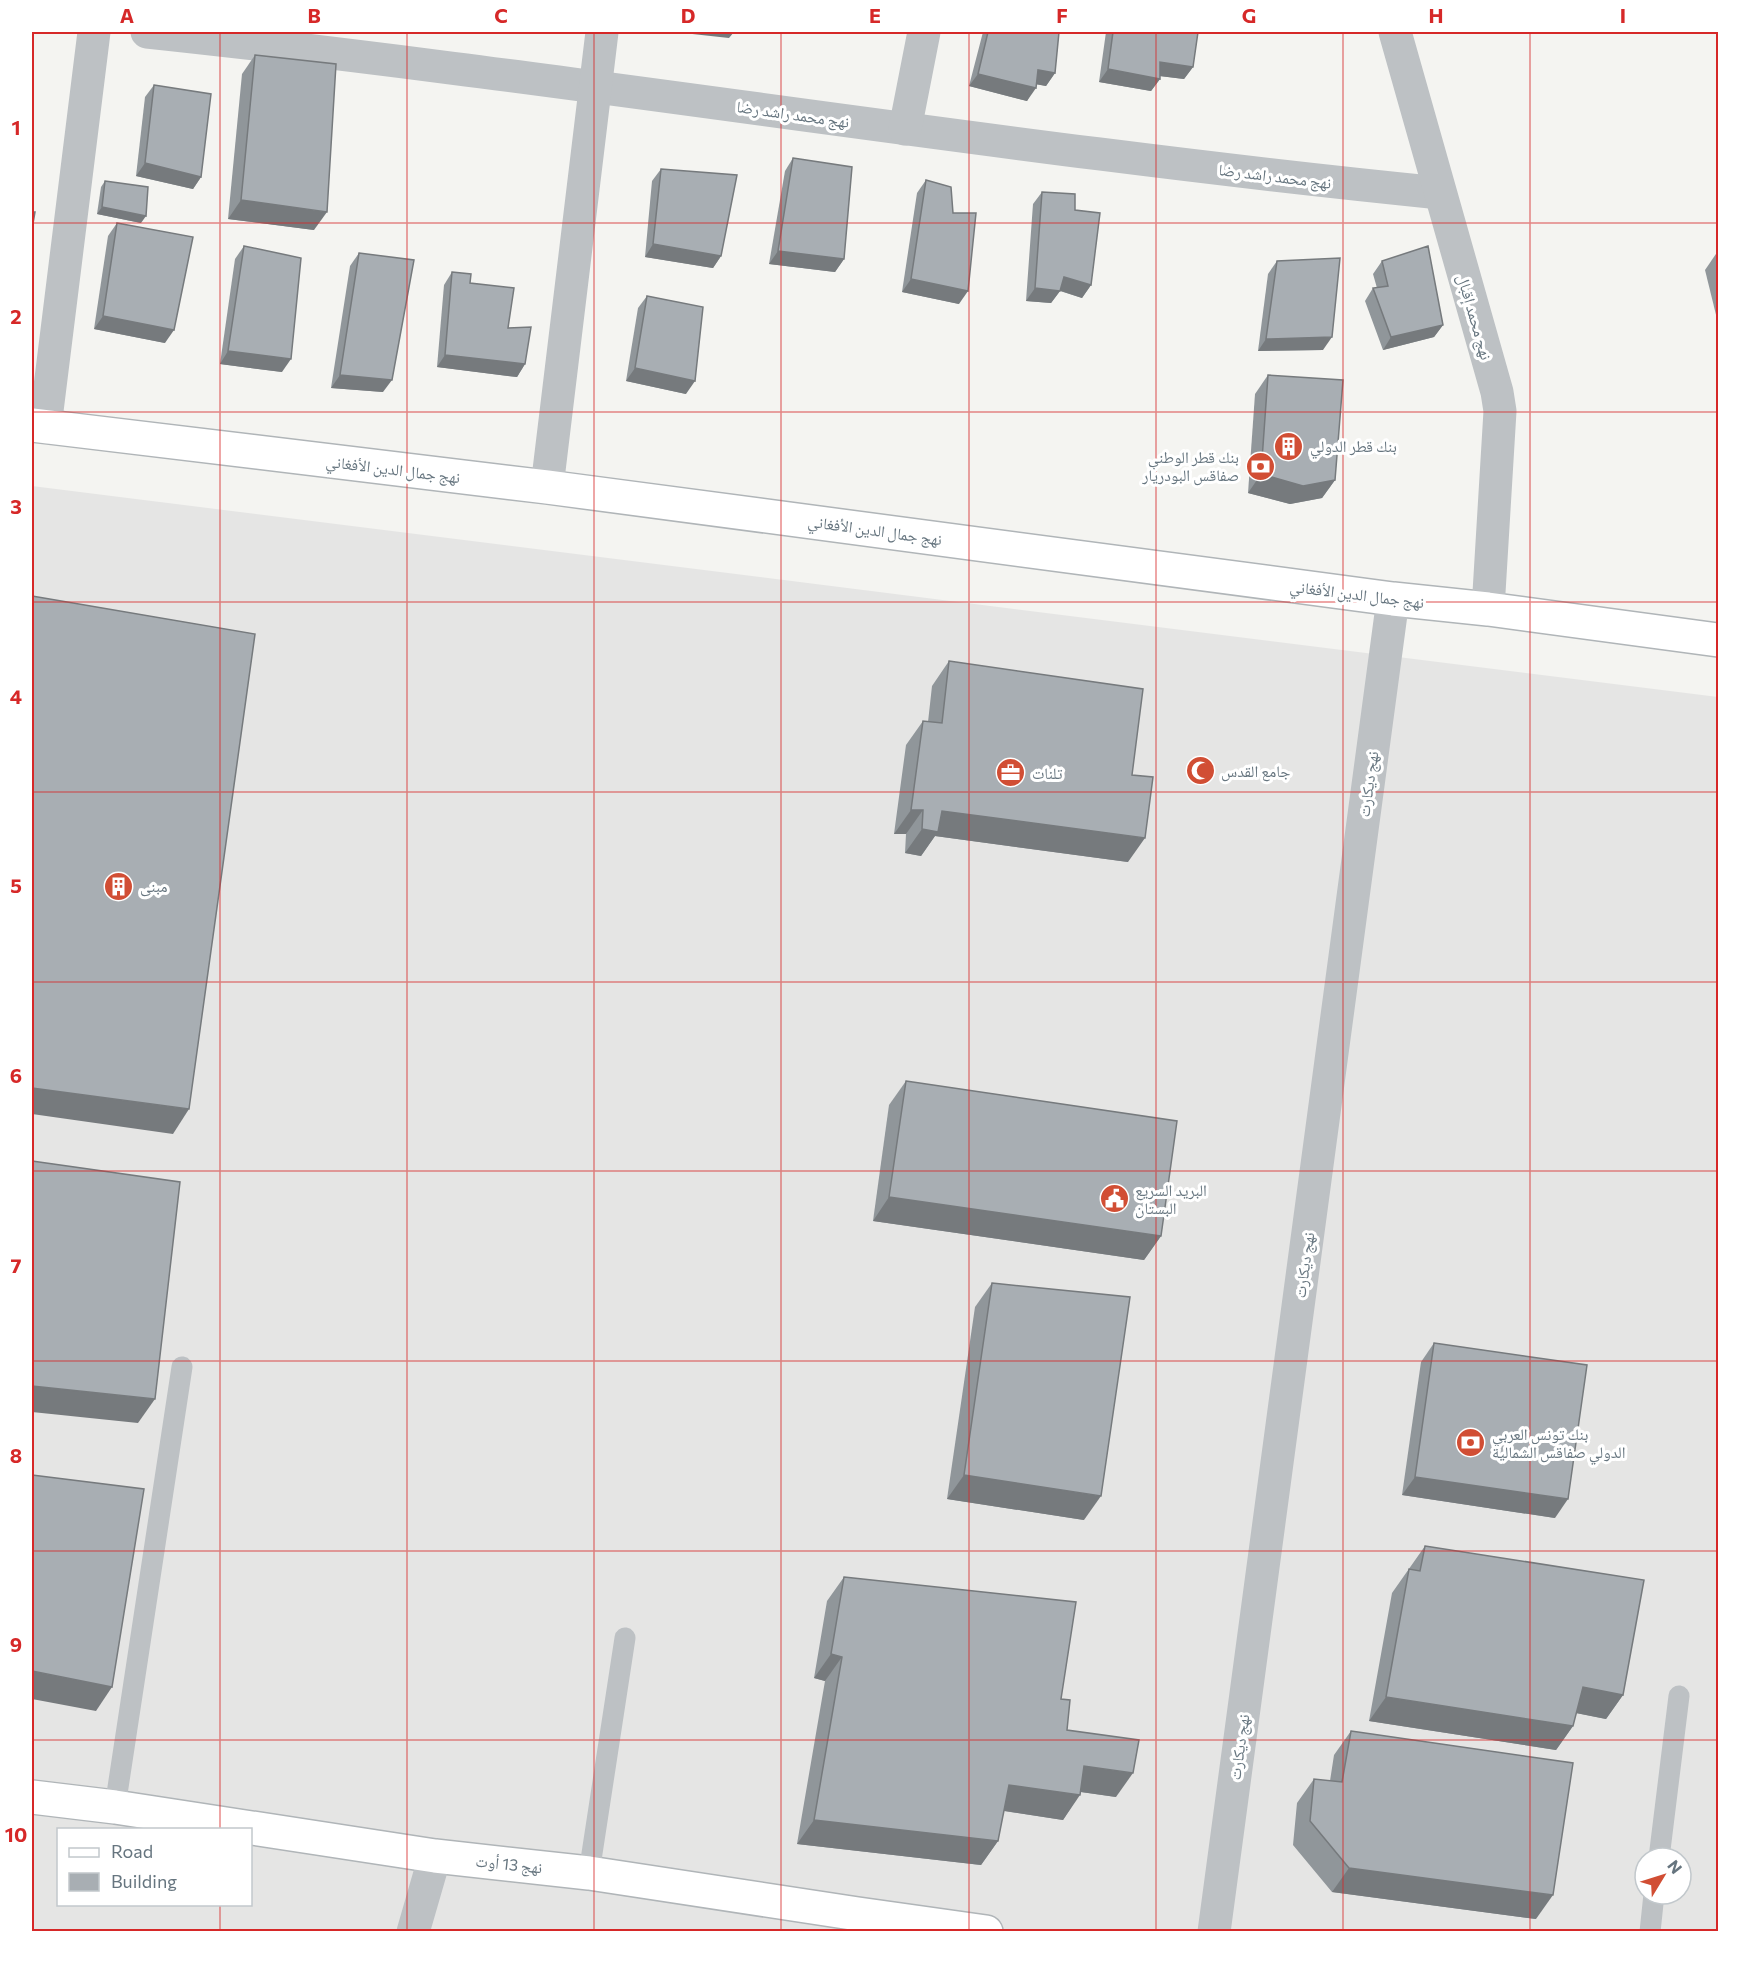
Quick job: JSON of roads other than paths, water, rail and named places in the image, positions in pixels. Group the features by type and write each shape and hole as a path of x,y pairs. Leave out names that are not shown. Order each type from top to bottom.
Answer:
{"main road":[{"name":"نهج جمال الدين الأفغاني","path":"38,426 547,487 1719,640"},
{"name":"نهج 13 أوت","path":"32,1797 115,1807 435,1856 590,1873 863,1923 986,1932"}],"street":[{"path":"38,426 94,32"},
{"name":"نهج محمد راشد رضا","path":"147,32 298,40 595,87 904,129 1170,164 1440,193"},
{"path":"547,487 602,32"},
{"path":"904,129 924,32"},
{"name":"نهج محمد إقبال","path":"1395,32 1497,392 1500,411 1488,609"},
{"name":"نهج ديكارت","path":"1214,1932 1393,599"},
{"path":"413,1932 435,1856"}],"lane":[{"path":"115,1807 182,1367"},
{"path":"590,1873 625,1638"},
{"path":"1660,1846 1679,1696"},
{"path":"1650,1932 1653,1906"}],"place":[{"name":"بنك قطر الدولي","path":"1289,446"},
{"name":"بنك قطر الوطني صفاقس البودريار","path":"1260,466"},
{"name":"جامع القدس","path":"1200,771"},
{"name":"تلنات","path":"1011,773"},
{"name":"مبنى","path":"119,886"},
{"name":"البريد السريع البستان","path":"1114,1199"},
{"name":"بنك تونس العربي الدولي صفاقس الشمالية","path":"1471,1443"}]}
